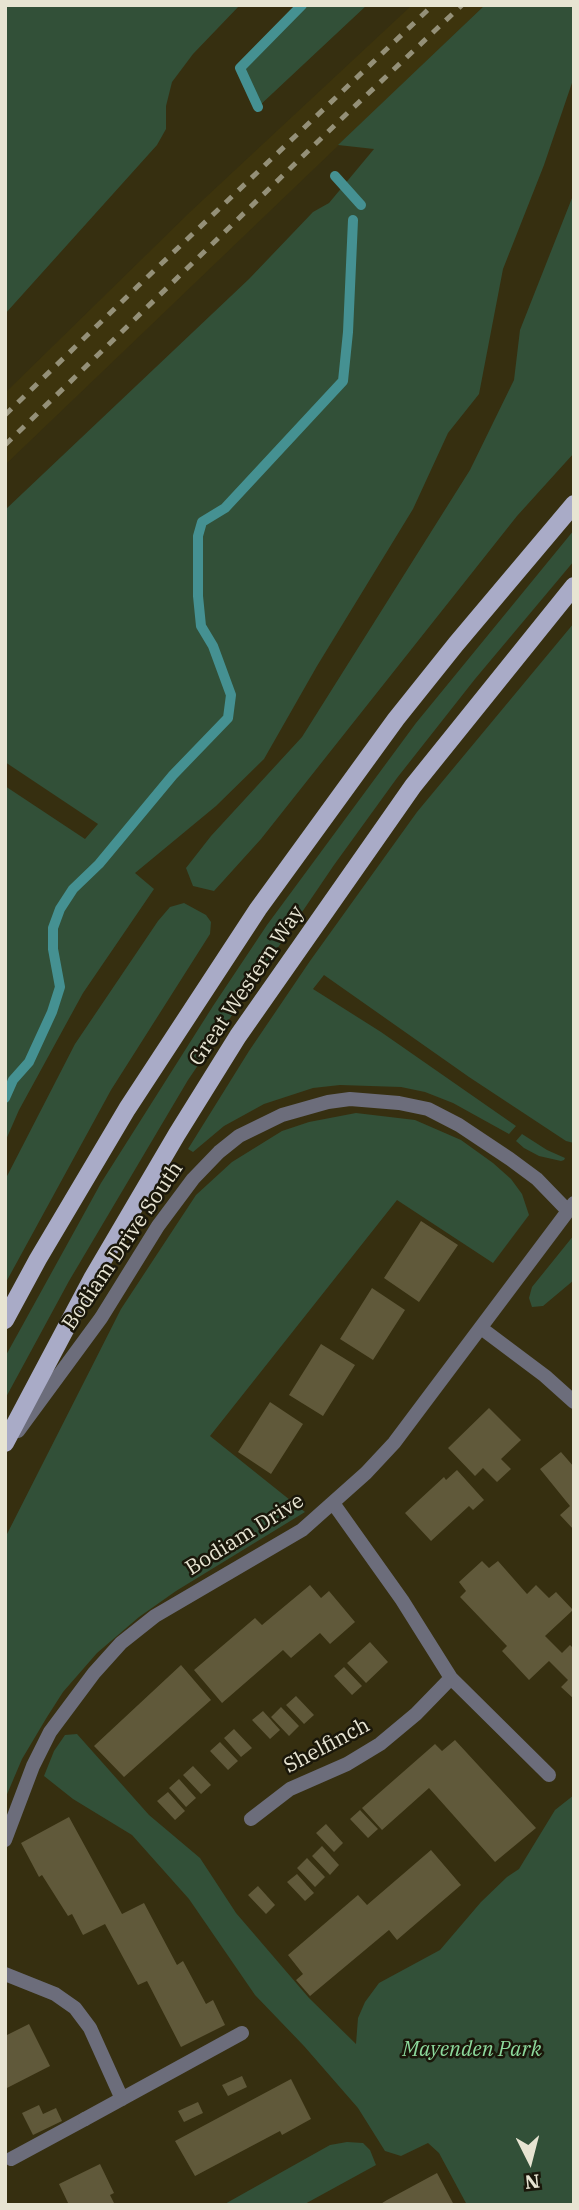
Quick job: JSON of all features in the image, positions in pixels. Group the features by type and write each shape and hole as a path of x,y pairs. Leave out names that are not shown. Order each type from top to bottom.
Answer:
{"main road":[{"name":"Great Western Way","path":"5,1320 127,1109 265,898 396,719 574,504"},
{"name":"Great Western Way","path":"5,1443 105,1255 238,1036 413,786 574,586"}],"street":[{"name":"Bodiam Drive South","path":"5,1449 101,1318 158,1226 193,1180 219,1152 239,1136 282,1115 328,1102 350,1099 399,1103 428,1109 459,1125 510,1159 571,1207"},
{"name":"Bodiam Drive","path":"5,1840 33,1766 50,1732 74,1698 121,1643 155,1616 190,1594 302,1530 333,1503 394,1443 571,1207"},
{"path":"481,1328 545,1376 574,1402"},
{"path":"333,1503 415,1620 451,1678 549,1774"},
{"name":"Shelfinch","path":"251,1819 290,1789 348,1764 380,1744 416,1714 451,1678"},
{"path":"5,1974 55,1994 75,2008 90,2028 122,2099"},
{"path":"11,2159 242,2033"}],"shaded area":[{"path":"412,5 485,5 5,465 5,393 190,212"}],"green space":[{"path":"5,5 240,5 193,54 172,82 166,106 166,129 157,145 5,314"},
{"path":"302,5 367,5 258,107 240,68"},
{"path":"485,5 574,5 574,77 544,165 503,269 479,394 448,433 413,509 264,759 216,806 135,873 154,889 83,993 19,1110 5,1142 5,786 85,839 98,824 5,762 5,510 249,279 313,212 329,203 374,149 338,145"},
{"path":"574,193 574,453 517,516 261,839 214,891 193,886 186,868 211,836 302,737 470,470 514,380 520,330"},
{"path":"574,530 574,561 475,679 397,778 334,865 188,1080 69,1281 5,1399 5,1357 101,1183 213,1006 267,925 416,723"},
{"path":"574,623 574,1143 566,1141 469,1077 324,975 313,989 381,1032 516,1126 509,1134 453,1103 425,1092 401,1087 340,1085 313,1088 264,1104 224,1126 193,1152 188,1149 249,1051 310,961 417,812"},
{"path":"184,903 206,915 211,922 210,934 111,1090 5,1284 5,1180 75,1044 158,921 170,907"},
{"path":"356,1113 415,1120 461,1140 511,1179 522,1194 529,1215 493,1263 397,1200 210,1436 305,1512 176,1591 139,1617 97,1653 63,1692 47,1717 22,1759 5,1799 5,1538 121,1309 196,1195 232,1162 282,1131 309,1122"},
{"path":"522,1134 565,1158 564,1160 539,1156 524,1148 516,1141"},
{"path":"574,1235 574,1280 543,1306 532,1307 529,1298 532,1287"},
{"name":"Mayenden Park","path":"77,1734 149,1815 200,1858 236,1913 309,1998 356,2044 358,2018 365,2002 379,1983 440,1950 481,1902 519,1869 555,1810 574,1795 574,2205 467,2205 439,2153 428,2143 401,2156 385,2151 358,2108 255,1995 189,1899 132,1835 73,1799 44,1776 54,1751 65,1735"},
{"path":"363,2143 370,2150 376,2165 303,2205 223,2205 330,2145"}],"building":[{"path":"421,1221 458,1245 419,1302 384,1278"},
{"path":"372,1288 405,1310 373,1360 340,1339"},
{"path":"321,1344 355,1365 323,1416 289,1395"},
{"path":"270,1402 303,1424 271,1474 238,1452"},
{"path":"489,1408 521,1440 501,1459 511,1469 497,1482 483,1468 475,1476 448,1448"},
{"path":"561,1452 574,1467 574,1530 560,1515 570,1506 540,1469"},
{"path":"457,1470 484,1500 473,1510 469,1506 431,1541 405,1513 444,1477 446,1480"},
{"path":"482,1561 489,1568 498,1561 527,1594 536,1585 549,1598 556,1592 573,1610 545,1636 562,1653 570,1645 574,1649 574,1699 561,1687 568,1680 549,1661 529,1680 502,1651 507,1646 460,1597 466,1591 459,1582"},
{"path":"310,1585 321,1598 329,1591 355,1622 330,1644 320,1633 291,1658 283,1650 222,1703 194,1670 255,1618 262,1625"},
{"path":"370,1642 388,1662 366,1683 347,1663"},
{"path":"181,1665 211,1700 124,1777 94,1746"},
{"path":"344,1667 362,1686 352,1695 334,1676"},
{"path":"296,1696 314,1715 304,1724 286,1705"},
{"path":"281,1707 299,1726 289,1736 271,1717"},
{"path":"263,1711 280,1730 270,1739 252,1720"},
{"path":"234,1729 252,1748 241,1757 224,1738"},
{"path":"455,1740 536,1828 495,1862 429,1788 382,1830 362,1808 435,1744 442,1751"},
{"path":"220,1742 238,1761 228,1770 210,1751"},
{"path":"193,1766 211,1785 201,1794 183,1775"},
{"path":"179,1779 196,1798 186,1807 169,1788"},
{"path":"168,1792 185,1811 175,1820 157,1801"},
{"path":"360,1810 378,1829 368,1838 350,1819"},
{"path":"69,1817 122,1914 144,1903 177,1965 183,1961 206,2004 213,2000 225,2025 181,2047 147,1981 138,1985 105,1924 83,1935 72,1914 68,1916 42,1875 39,1877 21,1843"},
{"path":"326,1824 343,1843 334,1852 316,1833"},
{"path":"322,1846 339,1865 330,1875 312,1856"},
{"path":"431,1850 461,1885 397,1940 389,1930 310,1996 296,1980 303,1974 288,1955 358,1895 367,1905"},
{"path":"307,1858 325,1877 315,1887 297,1868"},
{"path":"297,1874 314,1893 305,1901 287,1882"},
{"path":"258,1886 275,1905 266,1914 248,1895"},
{"path":"29,2024 50,2066 5,2089 5,2036"},
{"path":"242,2076 247,2087 228,2096 222,2085"},
{"path":"291,2079 311,2119 282,2135 280,2131 195,2176 175,2141"},
{"path":"198,2102 203,2113 184,2122 178,2111"},
{"path":"39,2105 43,2114 56,2108 62,2121 33,2135 22,2113"},
{"path":"100,2164 114,2193 110,2195 115,2205 69,2205 59,2184"},
{"path":"437,2173 454,2205 379,2205 387,2200"}],"waterway":[{"path":"258,107 240,68 302,5"},
{"path":"335,176 361,205"},
{"path":"5,1098 13,1080 29,1062 52,1012 60,987 53,949 53,928 60,909 73,889 99,864 173,775 228,718 231,695 213,646 201,626 198,536 202,522 225,508 343,381 353,220"}],"railway":[{"path":"5,415 433,5"},
{"path":"5,445 462,5"}]}
